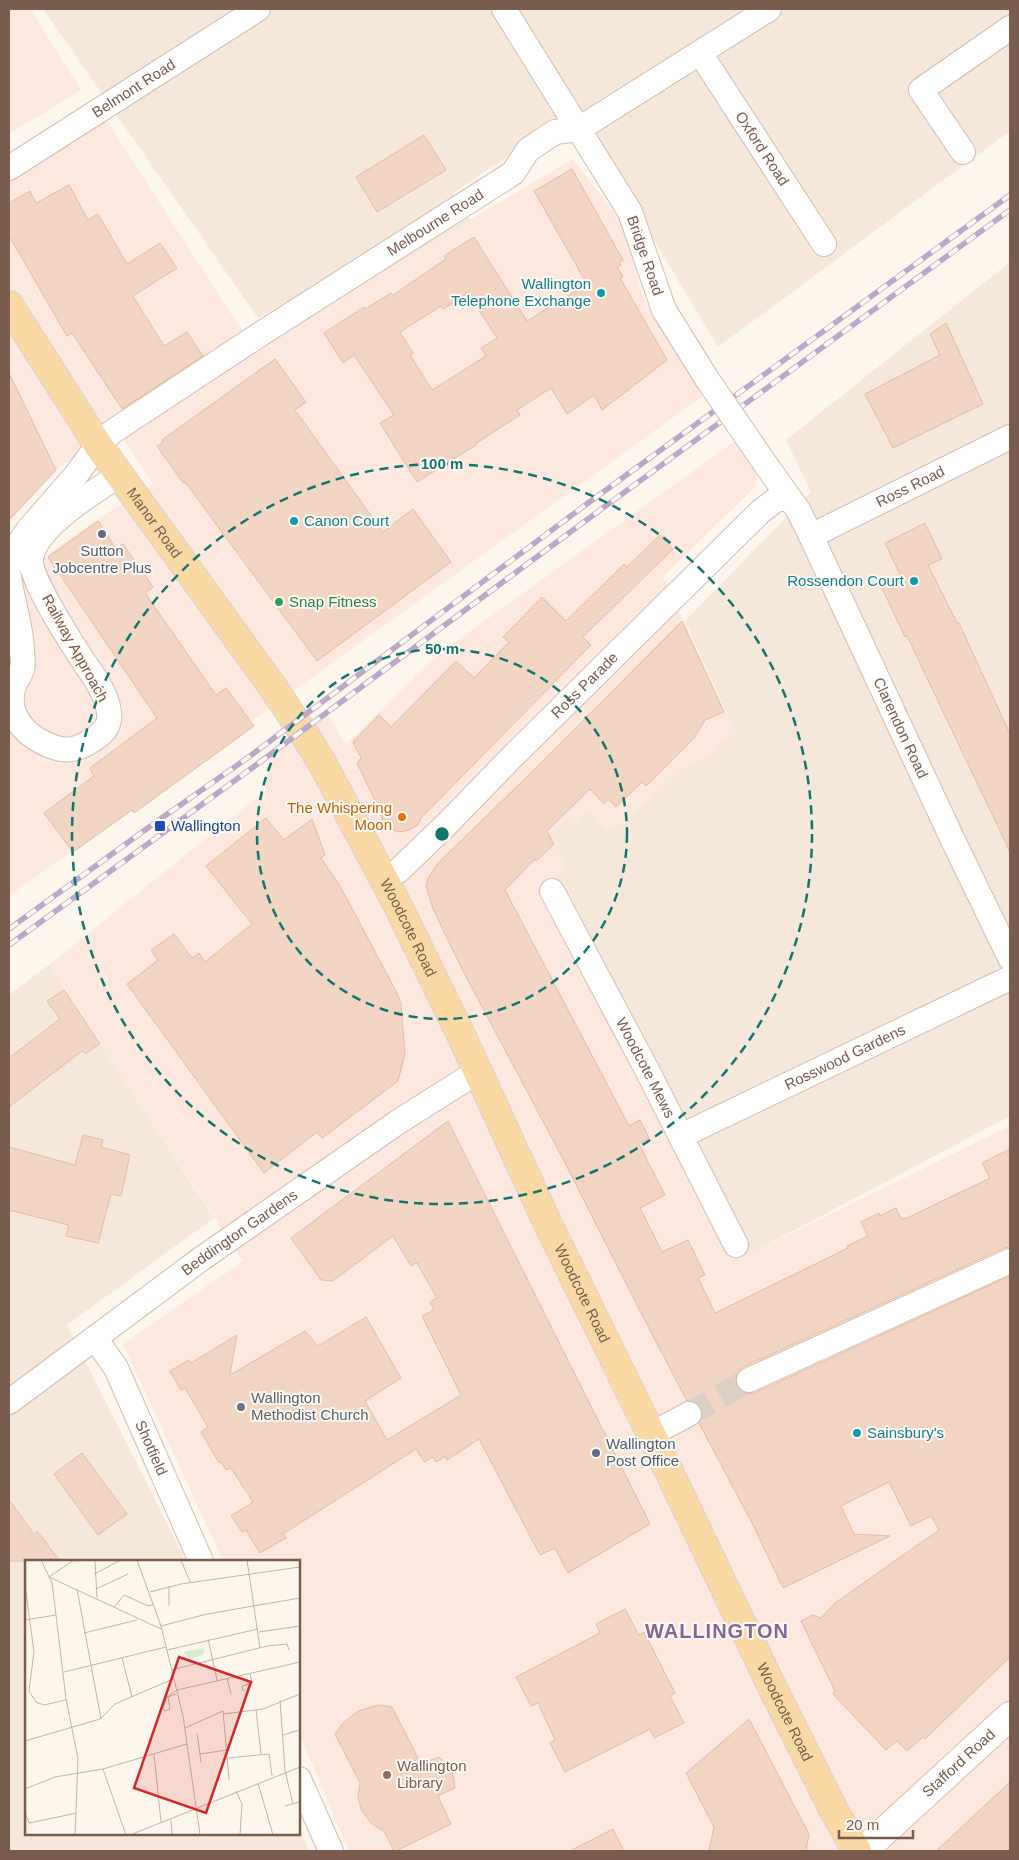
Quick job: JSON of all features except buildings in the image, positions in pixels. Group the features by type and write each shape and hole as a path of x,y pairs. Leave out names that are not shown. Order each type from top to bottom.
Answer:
{"main road":[{"name":"Manor Road","path":"10,309 98,445 306,736"},
{"name":"Woodcote Road","path":"306,736 384,880 478,1072 547,1222 817,1777 857,1851"},
{"name":"Stafford Road","path":"863,1851 1010,1716"}],"street":[{"name":"Belmont Road","path":"9,168 258,9"},
{"name":"Bridge Road","path":"504,9 630,212 664,310 706,379 790,499"},
{"name":"Melbourne Road","path":"98,445 128,420 515,171 528,150 555,132 579,129 770,9"},
{"path":"963,152 921,90 1010,28"},
{"name":"Oxford Road","path":"700,53 824,244"},
{"name":"Ross Road","path":"811,536 1010,437"},
{"path":"9,568 10,557 28,530 76,475 98,445"},
{"name":"Railway Approach","path":"9,576 22,648 22,668 13,689 13,712 22,727 36,739 60,750 72,750 86,744 106,729 109,720 108,707 96,680 43,592 34,573 31,560 35,546 58,518 120,476"},
{"name":"Ross Parade","path":"384,880 398,871 447,824 511,758 761,511 778,499 790,499"},
{"name":"Clarendon Road","path":"790,499 811,536 1010,958"},
{"name":"Woodcote Mews","path":"552,891 736,1245"},
{"name":"Rosswood Gardens","path":"681,1136 1010,978"},
{"name":"Beddington Gardens","path":"9,1402 201,1259 398,1122 478,1072"},
{"path":"749,1380 1010,1261"},
{"name":"Shotfield","path":"96,1338 116,1368 201,1560"},
{"path":"651,1434 689,1414"},
{"path":"300,1781 331,1851"}],"shaded area":[{"path":"9,9 30,9 81,90 9,134"},
{"path":"43,9 1010,9 1010,131 718,347 635,208 572,113 453,193 587,404 307,333 286,302 258,318"},
{"path":"103,115 244,334 79,455 58,468 9,521 9,172"},
{"path":"573,159 622,223 644,299 703,396 9,896 9,564 46,556 99,518 153,484 123,438 279,333"},
{"path":"1010,262 1010,1116 733,1263 538,891 566,866 550,833 569,814 589,809 606,831 624,823 678,772 716,751 720,742 736,734 685,621 811,492 786,440"},
{"path":"738,439 746,447 756,474 757,485 663,577 736,734 720,742 716,751 678,772 624,823 607,831 589,809 576,822 569,814 550,833 566,866 538,891 733,1262 1010,1126 1010,1851 349,1851 300,1735 300,1560 223,1560 123,1344 243,1261 49,965 265,791 269,755 328,715 346,744 441,652"},
{"path":"49,965 214,1218 67,1325 185,1560 25,1560 25,1835 300,1835 300,1828 309,1851 9,1851 9,995"}],"tunnel":[{"path":"689,1414 749,1380"}],"railway":[{"path":"9,929 246,759 584,506 1010,195"},
{"path":"9,945 1010,210"}],"place":[{"name":"Wallington Telephone Exchange","path":"601,293"},
{"name":"Canon Court","path":"294,521"},
{"name":"Sutton Jobcentre Plus","path":"102,534"},
{"name":"Rossendon Court","path":"914,581"},
{"name":"Snap Fitness","path":"279,602"},
{"name":"The Whispering Moon","path":"402,817"},
{"name":"Wallington","path":"160,826"},
{"name":"Wallington Methodist Church","path":"241,1407"},
{"name":"Sainsbury's","path":"857,1433"},
{"name":"Wallington Post Office","path":"596,1453"},
{"name":"Wallington Library","path":"387,1775"}],"district":[{"name":"WALLINGTON","path":"717,1631"}]}
